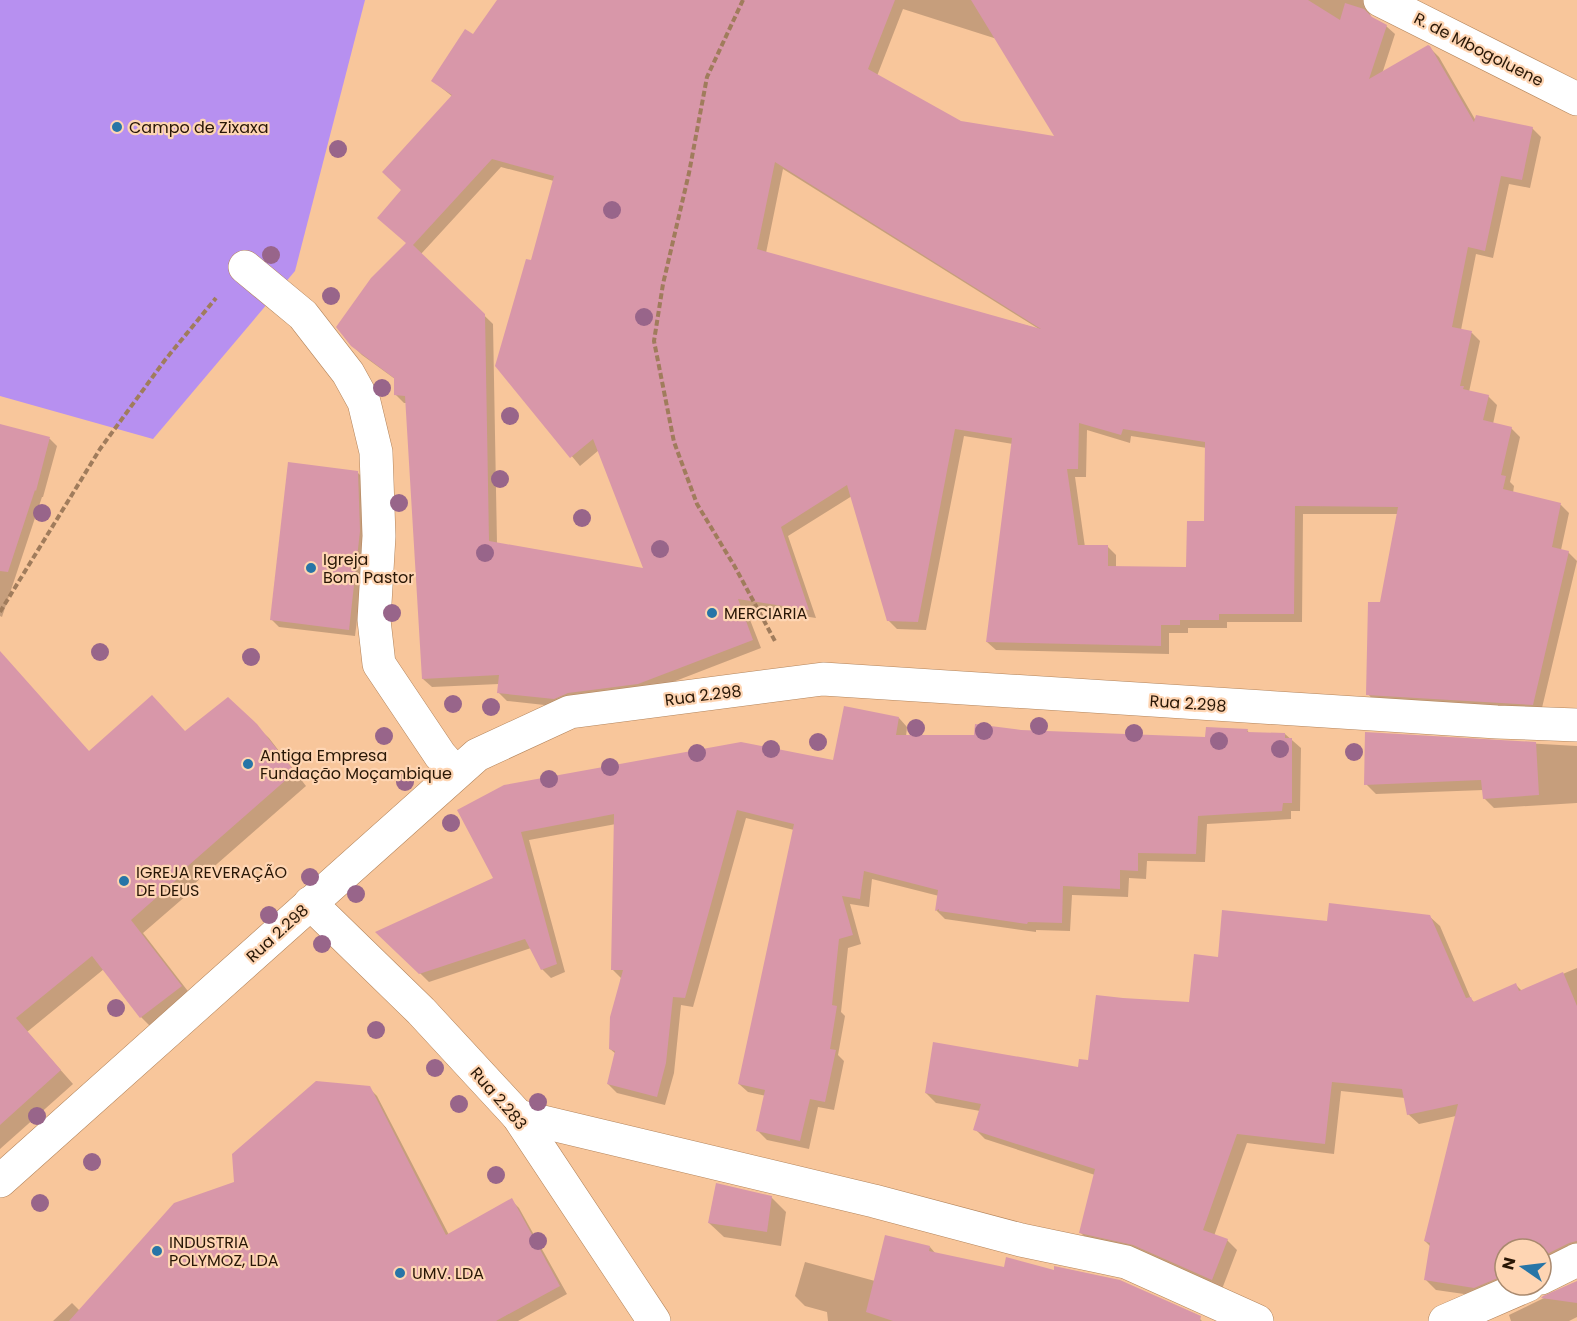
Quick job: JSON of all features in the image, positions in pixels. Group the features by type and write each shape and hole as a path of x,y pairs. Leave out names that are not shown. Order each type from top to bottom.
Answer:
{"street":[{"name":"R. de Mbogoluene","path":"1380,0 1577,99"},
{"path":"246,268 303,315 348,373 364,402 376,452 379,536 374,620 379,664 440,755 456,773"},
{"name":"Rua 2.298","path":"0,1181 477,755 570,712 823,679 1497,722 1577,725"},
{"name":"Rua 2.283","path":"310,903 421,1011 518,1116 654,1321"},
{"path":"518,1116 874,1201 1021,1240 1126,1262 1257,1321"},
{"path":"1553,1272 1577,1260"},
{"path":"1445,1321 1500,1297"}],"path":[{"path":"743,0 707,77 689,173 663,284 654,341 674,442 697,504 800,683"},
{"path":"0,612 100,449 165,360 214,299 246,268"}],"shaded area":[{"path":"0,0 365,0 295,271 153,439 0,396"}],"building":[{"path":"497,0 895,0 868,69 961,121 1054,136 971,0 1308,0 1340,20 1345,3 1364,9 1372,17 1387,25 1369,79 1428,45 1430,46 1474,122 1476,115 1533,127 1522,180 1501,176 1485,251 1468,247 1452,327 1472,331 1460,386 1464,386 1463,389 1489,395 1483,420 1512,427 1501,475 1506,476 1503,489 1561,503 1552,547 1569,551 1533,705 1366,695 1368,602 1380,602 1398,507 1295,506 1294,614 1219,614 1219,620 1180,620 1180,625 1161,625 1161,646 986,642 1012,438 955,429 918,622 887,621 847,485 781,527 809,610 738,599 753,640 638,684 568,693 554,699 497,693 499,675 422,679 405,396 394,395 394,378 351,346 336,327 371,278 406,243 377,218 401,190 382,172 452,95 431,81 465,29 473,34","holes":["492,159 554,176 531,260 526,259 495,366 570,458 593,439 643,568 489,541 485,314 413,245","775,162 1041,329 757,249","1079,423 1121,435 1123,429 1205,442 1204,521 1187,521 1186,567 1108,566 1108,545 1078,545 1067,469 1078,469"]},
{"path":"0,424 50,437 36,491 8,572 0,571"},
{"path":"288,462 358,471 360,531 349,630 270,620"},
{"path":"0,651 89,751 152,695 185,731 228,697 257,724 295,772 181,872 183,874 131,920 182,986 140,1018 92,956 16,1018 61,1070 0,1125"},
{"path":"844,706 899,717 896,735 974,735 975,724 1021,730 1205,737 1206,727 1248,729 1247,732 1285,733 1285,738 1292,738 1292,803 1283,803 1282,811 1198,816 1196,854 1138,853 1138,871 1120,870 1120,889 1063,886 1062,923 1028,922 1027,924 939,911 939,909 935,911 938,890 864,871 860,899 842,896 853,935 839,939 832,1005 837,1006 830,1049 836,1050 825,1102 810,1099 800,1141 756,1131 765,1090 738,1084 794,824 737,810 685,998 673,997 666,1063 657,1097 607,1084 615,1051 609,1049 610,1017 623,970 611,970 614,814 521,832 557,964 541,970 525,939 419,974 375,932 493,878 457,810 504,785 741,742 833,760"},
{"path":"1365,732 1536,742 1539,795 1483,799 1481,780 1364,785"},
{"path":"1329,903 1430,915 1466,998 1471,997 1473,1002 1516,983 1519,991 1563,972 1577,1006 1577,1241 1553,1251 1553,1237 1493,1237 1493,1280 1474,1288 1424,1280 1430,1243 1424,1241 1458,1104 1407,1115 1402,1089 1332,1082 1325,1144 1237,1134 1203,1230 1228,1239 1212,1280 1133,1245 1079,1233 1095,1169 973,1130 981,1104 925,1093 933,1042 1078,1067 1079,1059 1088,1060 1096,995 1189,1002 1194,954 1218,957 1222,910 1327,921"},
{"path":"316,1081 370,1086 446,1235 512,1198 560,1286 496,1321 69,1321 174,1203 234,1182 232,1154"},
{"path":"716,1183 772,1196 767,1232 708,1223"},
{"path":"885,1235 930,1246 929,1251 1004,1267 1006,1257 1054,1270 1054,1266 1120,1280 1201,1316 1200,1321 893,1321 866,1312"},
{"path":"1577,1281 1577,1303 1541,1298 1553,1297 1553,1292"}],"place":[{"name":"Campo de Zixaxa","path":"117,127"},
{"name":"Igreja Bom Pastor","path":"311,568"},
{"name":"MERCIARIA","path":"712,613"},
{"name":"Antiga Empresa Fundação Moçambique","path":"248,764"},
{"name":"IGREJA REVERAÇÃO DE DEUS","path":"124,881"},
{"name":"INDUSTRIA POLYMOZ, LDA","path":"157,1251"},
{"name":"UMV. LDA","path":"400,1273"}]}
